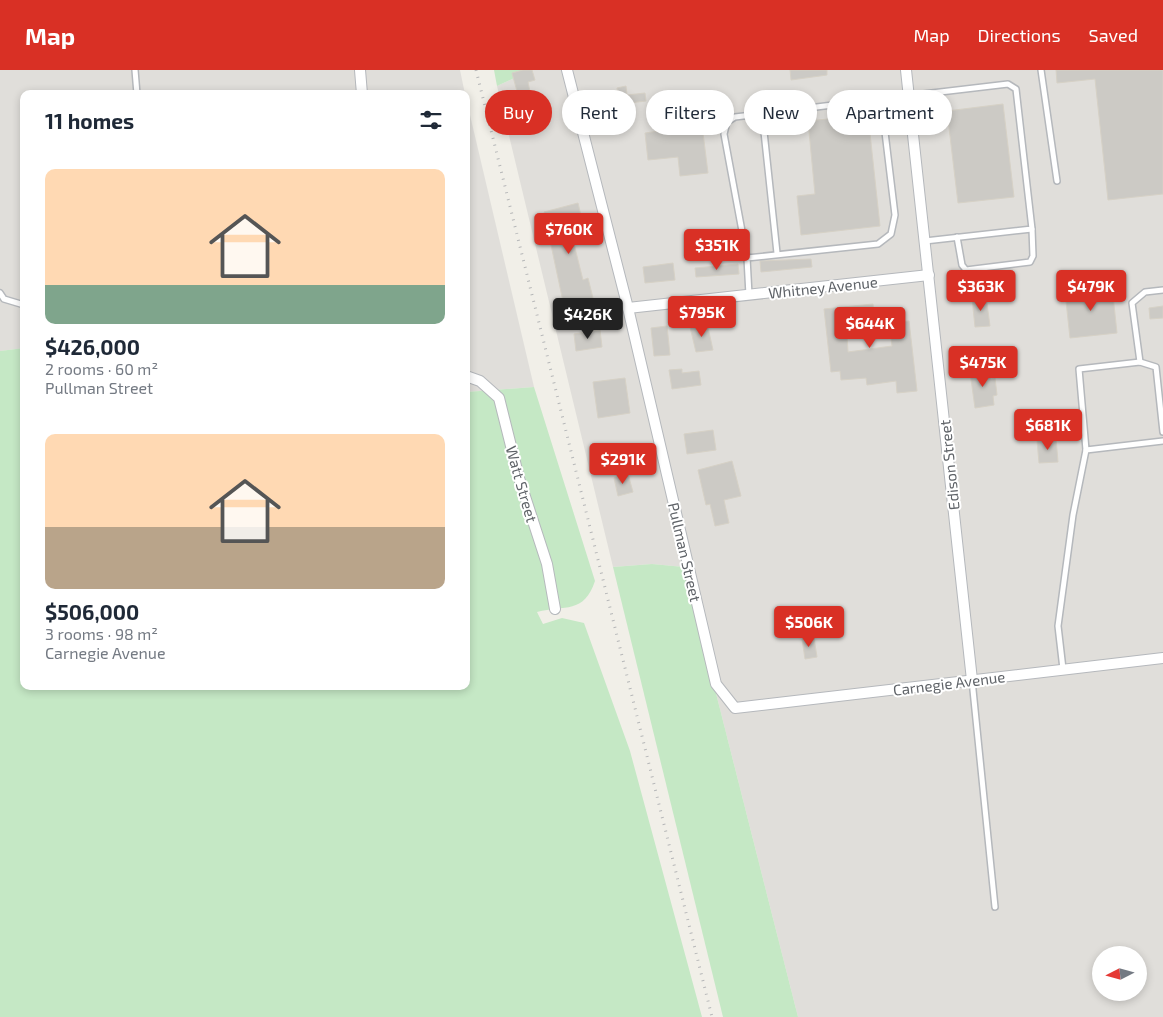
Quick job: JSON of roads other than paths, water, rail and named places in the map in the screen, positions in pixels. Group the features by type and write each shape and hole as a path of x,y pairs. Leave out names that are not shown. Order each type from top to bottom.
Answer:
{"street":[{"path":"360,70 362,90"},
{"name":"Pullman Street","path":"567,70 628,308 716,684 735,708"},
{"name":"Edison Street","path":"906,70 908,90"},
{"name":"Edison Street","path":"913,135 972,680"},
{"name":"Whitney Avenue","path":"628,308 929,275"},
{"name":"Watt Street","path":"470,377 480,381 499,398 519,478 547,564 555,608"},
{"name":"Carnegie Avenue","path":"735,708 1163,658"}],"lane":[{"path":"135,70 137,90"},
{"path":"1041,70 1057,181"},
{"path":"952,91 1008,84 1016,89 1032,229 1033,256 1030,262 966,270 962,265 957,237"},
{"path":"744,116 736,117 727,122 724,134 747,258 749,295"},
{"path":"764,135 777,254"},
{"path":"747,258 878,244 891,234 895,215 885,135"},
{"path":"925,241 1032,229"},
{"path":"1140,362 1132,303 1145,292 1163,290"},
{"path":"0,293 4,299 20,304"},
{"path":"1063,670 1058,626 1070,550 1073,515 1086,450 1079,370 1140,362 1156,367 1163,366"},
{"path":"1156,367 1163,432"},
{"path":"1086,450 1163,441"},
{"path":"972,680 995,907"}],"railway":[{"path":"476,70 712,1017"}]}
